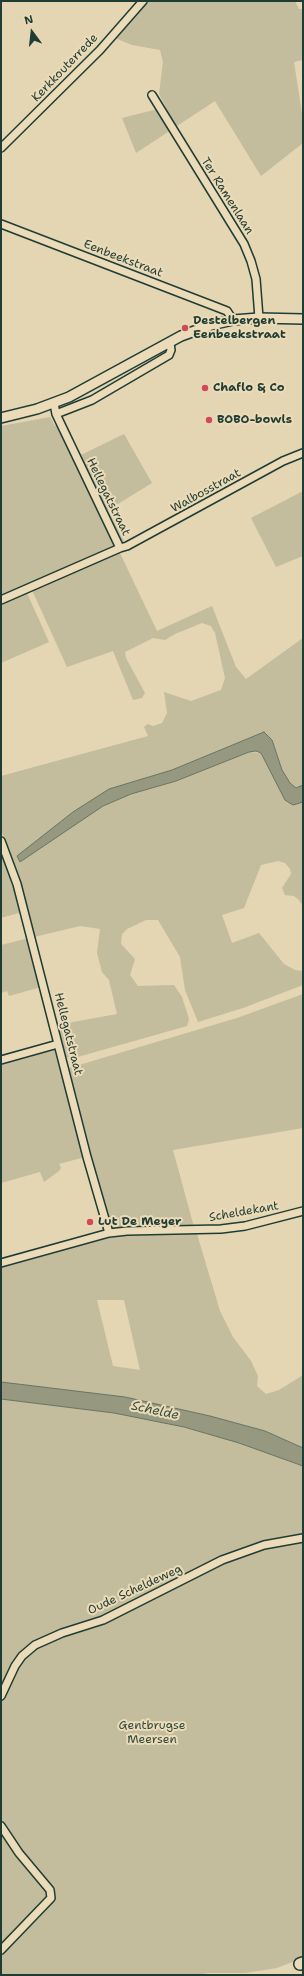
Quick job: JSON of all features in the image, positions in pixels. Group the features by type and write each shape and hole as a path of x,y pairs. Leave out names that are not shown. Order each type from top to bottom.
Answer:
{"main road":[{"path":"1,418 54,403 108,377 193,331 233,320 259,318 303,319"}],"street":[{"name":"Kerkkouterrede","path":"1,148 100,50 144,1"},
{"name":"Ter Ramenlaan","path":"152,95 244,244 256,279 259,318"},
{"name":"Eenbeekstraat","path":"1,224 227,311 233,320"},
{"path":"56,414 92,400 169,355 171,350 170,343"},
{"name":"Hellegatstraat","path":"1,600 120,548 56,414 54,403"},
{"name":"Walbosstraat","path":"120,548 127,546 283,461 303,453"},
{"name":"Hellegatstraat","path":"1,841 17,884 109,1233"},
{"path":"1,1060 58,1044"},
{"name":"Scheldekant","path":"1,1263 109,1233 127,1231 221,1229 245,1226 303,1211"},
{"name":"Oude Scheldeweg","path":"1,1696 15,1666 22,1656 35,1645 62,1633 103,1620 222,1560 264,1545 303,1538"},
{"path":"1,1826 19,1853 44,1881 50,1890 51,1898 1,1950"}],"green space":[{"path":"147,1 295,1 299,9 303,9 303,60 294,62 303,120 303,143 261,176 215,101 136,153 122,118 166,107 159,94 163,62 160,50 132,45 115,38"},
{"path":"50,417 55,426 62,421 81,455 124,434 152,483 108,510 124,541 1,597 1,426"},
{"path":"303,491 303,556 276,567 251,518"},
{"path":"119,551 157,631 212,606 236,667 246,679 303,638 303,785 296,788 290,783 282,770 272,740 264,732 172,770 109,789 17,856 20,862 85,817 103,806 131,794 176,781 249,752 261,753 293,805 303,802 303,906 294,896 285,895 282,888 291,874 290,869 285,863 278,861 261,865 244,908 222,915 232,943 259,933 284,964 295,970 303,971 303,985 243,1008 198,1022 185,990 180,957 158,920 146,920 127,929 122,934 121,944 135,959 130,975 138,986 174,985 182,997 189,1019 187,1026 74,1058 65,1057 57,1025 117,1014 109,980 102,972 97,953 100,929 80,926 34,937 20,880 1,830 1,776 148,736 144,727 148,724 153,726 162,723 167,713 164,692 191,701 221,690 225,678 215,633 211,626 202,623 175,634 165,640 153,638 125,652 126,658 145,693 142,698 133,700 113,651 67,667 32,590"},
{"path":"27,593 49,642 1,663 1,605"},
{"path":"1,850 22,912 1,918"},
{"path":"29,938 41,987 9,996 7,991 1,993 1,945"},
{"path":"303,994 303,1128 173,1150 194,1227 113,1230 110,1227 69,1068 237,1018"},
{"path":"54,1050 85,1157 59,1164 61,1168 59,1171 44,1182 40,1172 1,1183 1,1064"},
{"path":"125,1234 197,1234 220,1311 233,1337 251,1361 258,1376 257,1386 266,1394 279,1390 303,1375 303,1448 265,1431 210,1416 125,1397 1,1382 1,1268","holes":["97,1300 124,1300 140,1370 113,1366"]},
{"name":"Gentbrugse Meersen","path":"1,1399 114,1413 184,1427 239,1443 303,1466 303,1957 298,1960 277,1968 245,1973 208,1973 198,1975 1,1975"}],"water":[{"path":"264,732 272,740 282,770 290,783 296,788 303,785 303,802 293,805 285,800 261,753 256,751 249,752 176,781 131,794 103,806 20,862 17,856 73,812 109,789 172,770"},
{"name":"Schelde","path":"1,1382 125,1397 210,1416 265,1431 303,1448 303,1466 239,1443 184,1427 114,1413 1,1399"}],"place":[{"name":"Destelbergen Eenbeekstraat","path":"185,328"},
{"name":"Chaflo & Co","path":"205,388"},
{"name":"BOBO-bowls","path":"209,420"},
{"name":"Lut De Meyer","path":"90,1222"}]}
